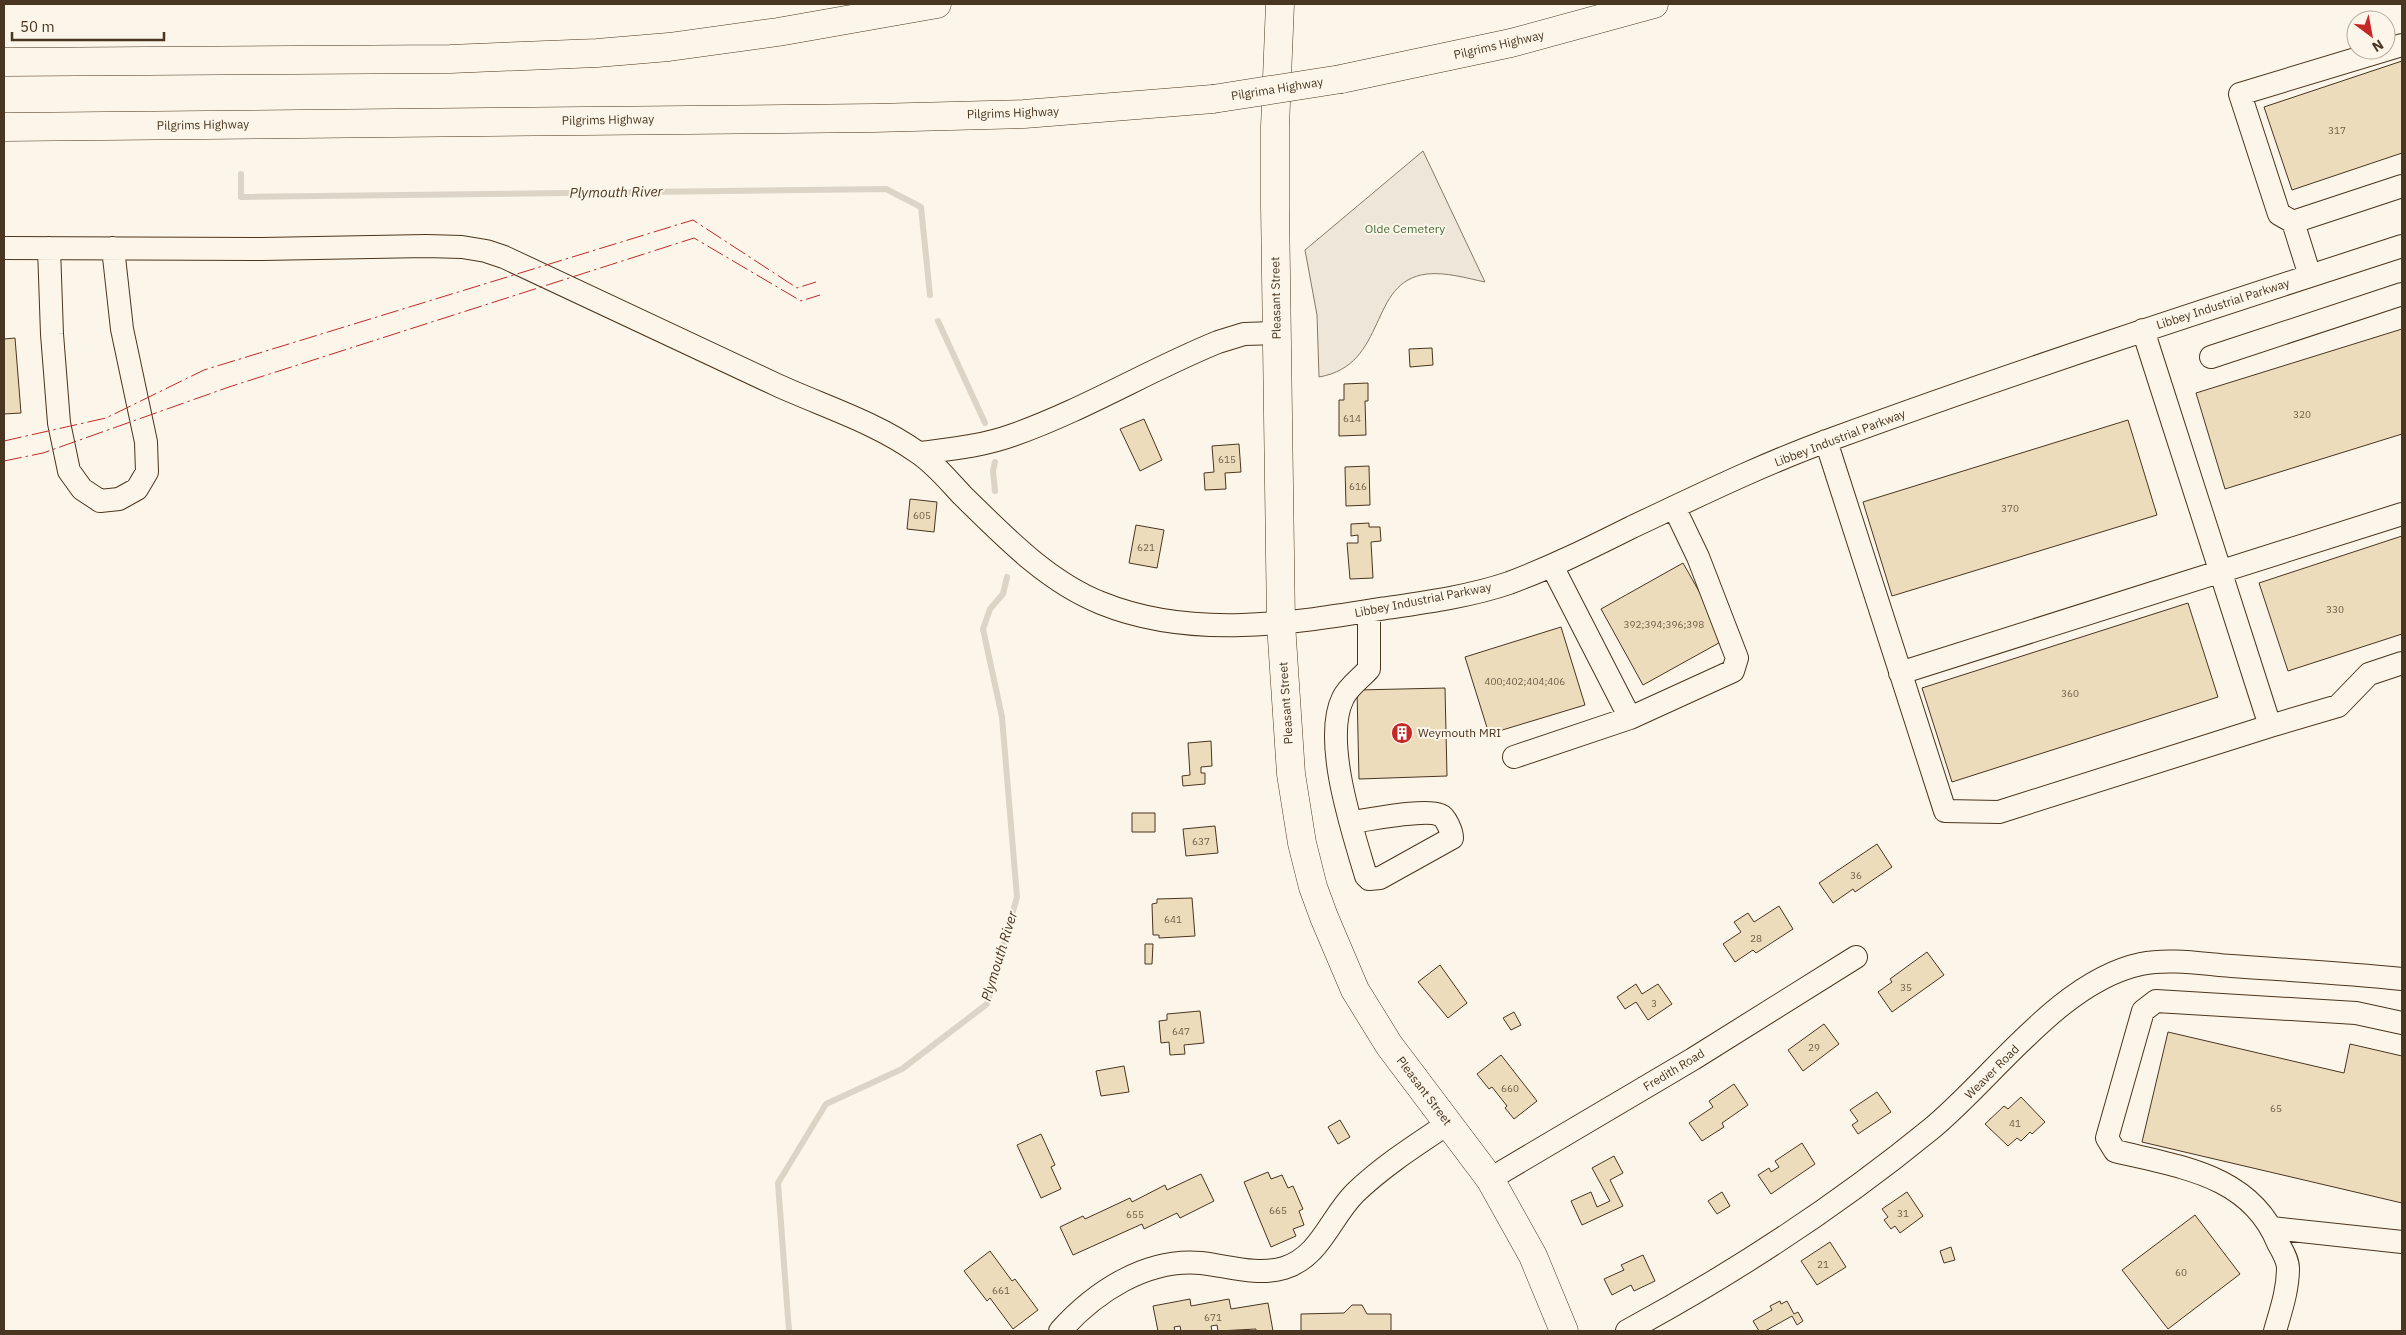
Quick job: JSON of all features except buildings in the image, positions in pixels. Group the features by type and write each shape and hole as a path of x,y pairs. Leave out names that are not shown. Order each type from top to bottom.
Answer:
{"main road":[{"path":"4,62 450,59 597,53 669,47 778,32 937,4"},
{"name":"Pleasant Street","path":"1280,4 1275,127 1281,624 1295,808 1313,887 1333,941 1355,990 1390,1045 1490,1180 1533,1256 1564,1331"},
{"name":"Pilgrims Highway","path":"1341,79 1501,45 1654,4"},
{"name":"Pilgrima Highway","path":"1212,99 1341,79"},
{"name":"Pilgrims Highway","path":"4,127 874,118 1024,114 1212,99"}],"street":[{"path":"2310,276 2293,222 2279,214 2240,94 2402,45"},
{"path":"2293,222 2402,186"},
{"name":"Libbey Industrial Parkway","path":"4,248 262,249 426,246 486,251 504,257 783,388 885,432 920,453 990,522 1032,560 1068,586 1100,603 1138,614 1185,623 1223,626 1281,624 1425,602 1504,585 1552,566 1674,507 1826,441 2143,330 2402,246"},
{"path":"49,248 52,334 59,423 68,471 82,489 100,501 120,499 137,489 146,472 146,442 122,330 112,248"},
{"path":"2211,357 2402,294"},
{"path":"2143,330 2270,726"},
{"path":"920,453 970,446 1013,436 1065,414 1218,342 1244,334 1276,333"},
{"path":"1826,441 1945,811 1999,812 2338,706 2369,674 2402,663"},
{"path":"1514,757 1630,718 1732,671 1737,658 1698,557 1674,507"},
{"path":"1900,673 2402,514"},
{"path":"1552,566 1630,718"},
{"path":"1350,822 1341,783 1336,724 1344,697 1369,669 1369,611"},
{"name":"Fredith Road","path":"1490,1180 1692,1059 1856,957"},
{"name":"Weaver Road","path":"1627,1331 1677,1304 1852,1191 1932,1128 1975,1090 2009,1053 2049,1017 2087,987 2124,969 2143,963 2173,962 2308,970 2402,979"},
{"path":"2275,1331 2286,1293 2288,1265 2272,1228 2239,1191 2208,1175 2116,1151 2107,1138 2143,1011 2156,1001 2356,1014 2402,1023"},
{"path":"1060,1331 1095,1297 1125,1279 1161,1266 1199,1263 1264,1272 1284,1268 1306,1258 1354,1195 1383,1169 1449,1123"},
{"path":"2272,1228 2402,1242"}],"green space":[{"name":"Olde Cemetery","path":"1423,151 1485,282 1441,274 1427,274 1408,280 1395,291 1368,341 1357,357 1341,369 1319,377 1317,315 1305,250"}],"waterway":[{"name":"Plymouth River","path":"241,174 241,197 886,189 921,207 930,295"},
{"name":"Plymouth River","path":"938,321 985,423"},
{"name":"Plymouth River","path":"995,462 993,471 995,491"},
{"name":"Plymouth River","path":"789,1331 778,1183 826,1104 902,1069 987,1004 1017,897 1002,717 983,629 990,609 1003,594 1007,577"}],"power":[{"path":"4,441 106,418 204,370 693,220 797,288 816,282"},
{"path":"4,461 43,453 229,387 694,238 801,301 820,295"}],"place":[{"name":"Weymouth MRI","path":"1402,733"}]}
